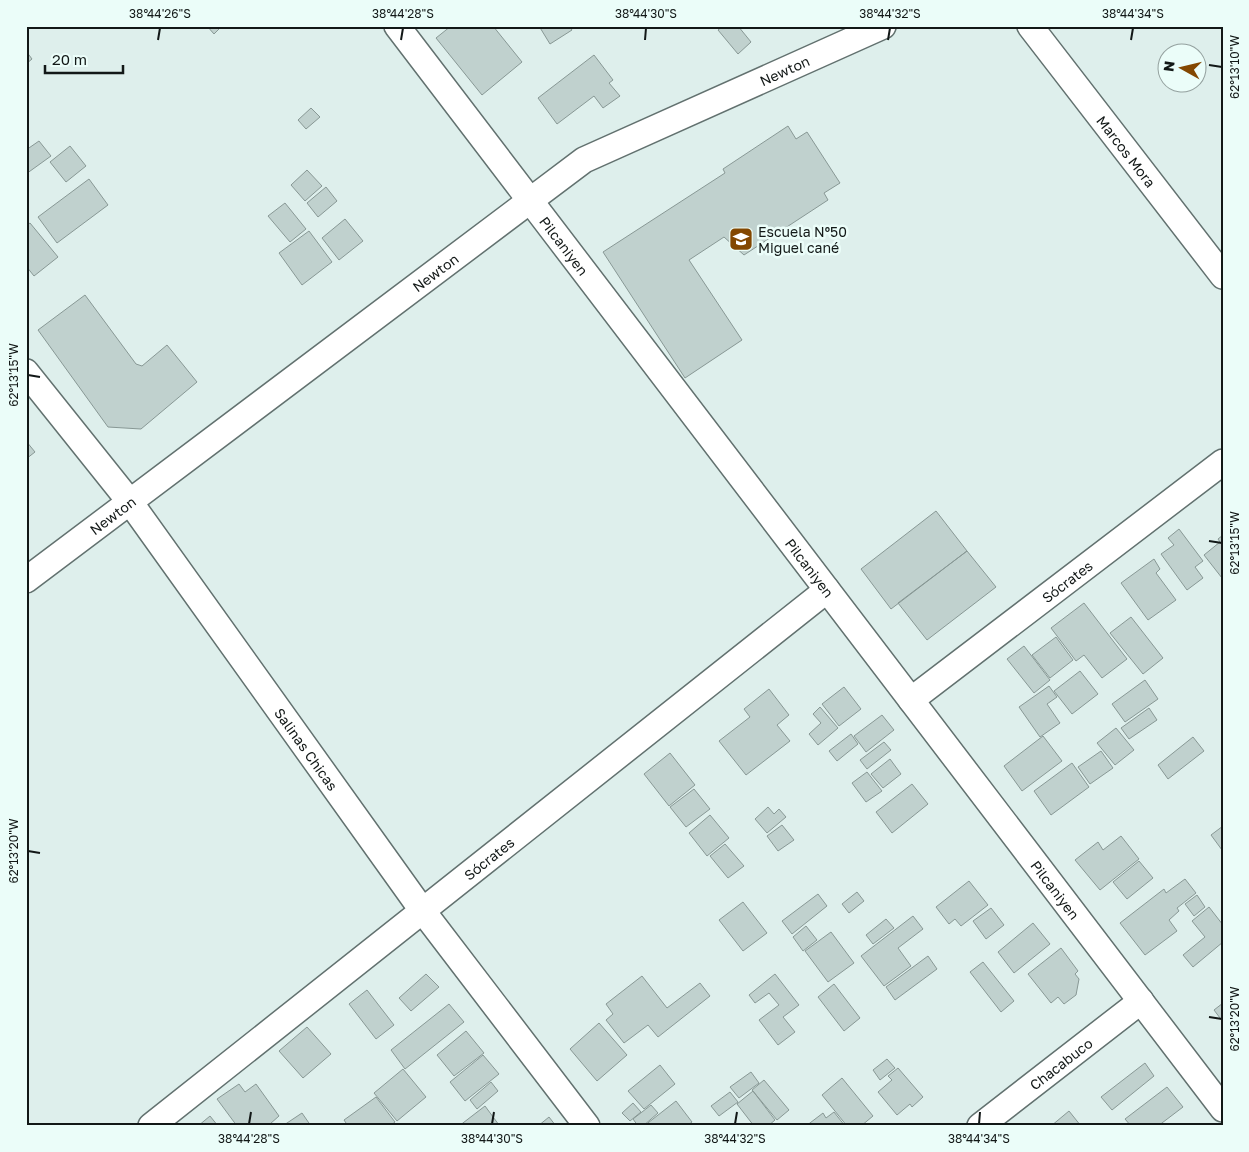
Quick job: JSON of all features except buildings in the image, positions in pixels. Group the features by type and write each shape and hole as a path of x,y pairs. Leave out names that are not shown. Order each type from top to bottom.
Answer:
{"street":[{"name":"Pilcaniyen","path":"398,26 1140,1001 1222,1105"},
{"name":"Newton","path":"26,580 584,160 883,26"},
{"name":"Marcos Mora","path":"1030,26 1223,276"},
{"name":"Salinas Chicas","path":"26,372 130,502 422,910 588,1126"},
{"name":"Sócrates","path":"911,700 1223,462"},
{"name":"Sócrates","path":"150,1126 827,590"},
{"name":"Chacabuco","path":"980,1126 1140,1001"}],"place":[{"name":"Escuela Nº50 Miguel cané","path":"741,239"}]}
